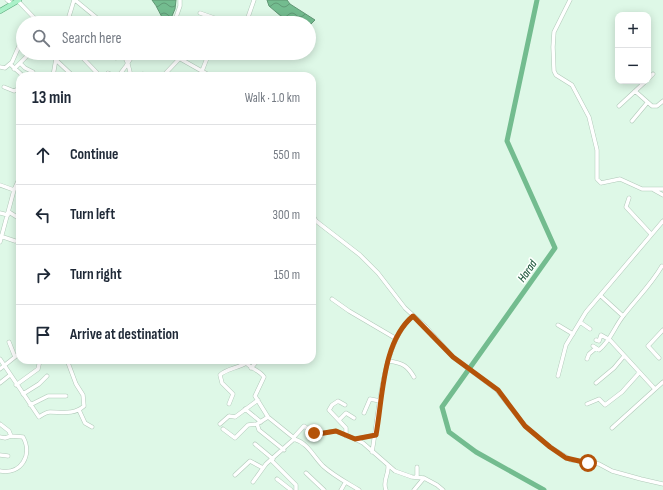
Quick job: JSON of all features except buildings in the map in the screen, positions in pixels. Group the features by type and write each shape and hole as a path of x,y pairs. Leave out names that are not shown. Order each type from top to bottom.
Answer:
{"main road":[{"path":"0,11 18,0"}],"street":[{"path":"7,0 12,4"},
{"path":"18,0 33,16"},
{"path":"70,16 75,0 94,16"},
{"path":"176,16 180,6 180,0"},
{"path":"248,16 254,0"},
{"path":"570,0 554,32 554,71 556,75 572,85 589,117 597,150 597,179 599,182 604,183 620,179 642,189 663,189"},
{"path":"200,13 207,16"},
{"path":"0,67 5,68 10,64 16,52"},
{"path":"14,69 23,60"},
{"path":"54,72 56,60"},
{"path":"56,60 69,72"},
{"path":"85,60 96,72"},
{"path":"126,60 130,72"},
{"path":"121,72 130,60"},
{"path":"167,72 178,60"},
{"path":"183,60 202,71 206,60"},
{"path":"20,63 33,72"},
{"path":"10,64 18,72"},
{"path":"619,106 643,84"},
{"path":"4,87 14,91 16,90"},
{"path":"635,91 647,103 655,106 663,101"},
{"path":"632,121 647,103"},
{"path":"0,185 14,190"},
{"path":"0,242 2,225 8,214 16,186"},
{"path":"654,190 663,195"},
{"path":"628,198 626,207 651,234"},
{"path":"0,213 8,214 16,218"},
{"path":"316,221 369,264 413,316 453,357 498,390 525,426 550,447 566,458 578,462 599,464 641,479 663,484"},
{"path":"558,376 566,345 586,312 663,221"},
{"path":"1,236 15,241"},
{"path":"587,359 594,347 599,350 610,340 623,316 652,283 662,266"},
{"path":"624,268 628,271"},
{"path":"601,296 623,316"},
{"path":"332,299 349,312 376,325 395,338"},
{"path":"372,452 376,435 380,402 395,338 401,328 413,316"},
{"path":"580,322 590,329"},
{"path":"558,325 574,334"},
{"path":"659,358 648,346 663,330"},
{"path":"596,340 599,341 601,335 610,340 654,388"},
{"path":"0,369 15,357 9,342"},
{"path":"596,383 614,368 624,356"},
{"path":"0,359 30,406 39,417 47,412 63,413 79,410 84,406 85,400 69,364"},
{"path":"389,361 404,364 411,370 414,377"},
{"path":"16,385 38,369 39,364"},
{"path":"229,404 233,394 222,382 220,375 223,372 235,369 242,364"},
{"path":"247,364 251,368 260,372 264,377 255,396 268,417 294,438 303,443 323,466 346,484 359,490"},
{"path":"251,368 254,364"},
{"path":"587,404 599,399 605,405 622,392 639,373"},
{"path":"0,383 10,375"},
{"path":"23,394 39,384 47,376"},
{"path":"612,428 654,388 663,382"},
{"path":"30,406 48,396 66,396"},
{"path":"364,413 370,399 380,402"},
{"path":"220,424 229,416 235,417 245,408 258,400"},
{"path":"345,405 338,401 330,408 331,413 346,428 346,436"},
{"path":"245,408 259,423 259,430 284,450"},
{"path":"79,410 85,423 92,428"},
{"path":"339,420 346,413 354,418"},
{"path":"224,429 235,438 248,425 259,423 268,417"},
{"path":"0,424 9,431 10,436"},
{"path":"253,482 263,468 284,450 304,426 316,434 336,431 355,439 388,466 412,477 417,476 424,478 442,490"},
{"path":"355,439 376,435"},
{"path":"0,437 23,437 27,452 22,464 16,469 9,472 0,471"},
{"path":"255,444 272,459 296,486 296,490"},
{"path":"0,455 8,456"},
{"path":"235,475 250,462 263,468"},
{"path":"386,490 384,481 388,466"},
{"path":"416,467 417,476"},
{"path":"306,473 324,490"},
{"path":"414,490 424,478"},
{"path":"277,479 291,490"},
{"path":"340,490 346,484"}],"water":[{"path":"152,0 176,0 175,9 172,16 162,16"},
{"path":"267,0 287,0 290,4 309,16 281,16 269,6"}],"waterway":[{"name":"Harad","path":"537,0 507,141 555,248 442,407 449,432 476,452 544,490"}],"route":[{"path":"314,433 318,434 336,431 355,439 376,435 383,382 395,338 401,328 413,316 426,327 453,357 498,390 525,426 550,447 566,458 578,462 588,463"}]}
